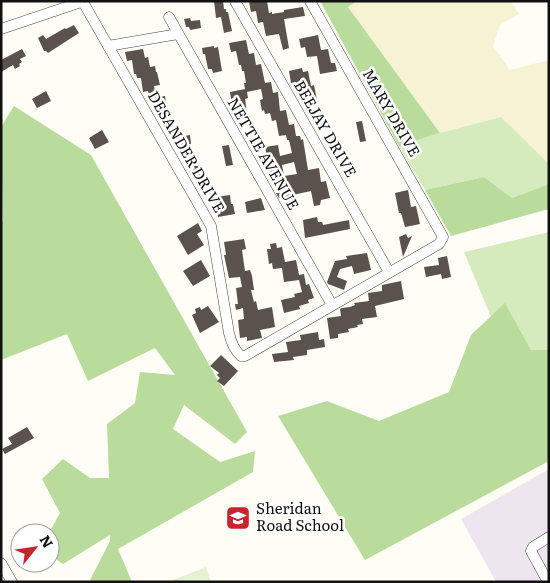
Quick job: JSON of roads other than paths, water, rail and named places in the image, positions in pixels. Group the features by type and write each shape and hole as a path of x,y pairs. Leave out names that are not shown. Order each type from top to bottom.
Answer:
{"street":[{"name":"BEEJAY DRIVE","path":"235,1 389,272"},
{"name":"MARY DRIVE","path":"310,1 442,233 442,240 389,272"},
{"path":"1,28 84,2"},
{"name":"DESANDER DRIVE","path":"84,2 211,226 229,333 237,353 245,356 332,305"},
{"name":"NETTIE AVENUE","path":"169,17 332,305"},
{"path":"108,46 178,34"},
{"path":"332,305 389,272"},
{"path":"548,582 532,551 533,547 549,537"},
{"path":"2,568 12,582"}],"place":[{"name":"Sheridan Road School","path":"238,518"}]}
